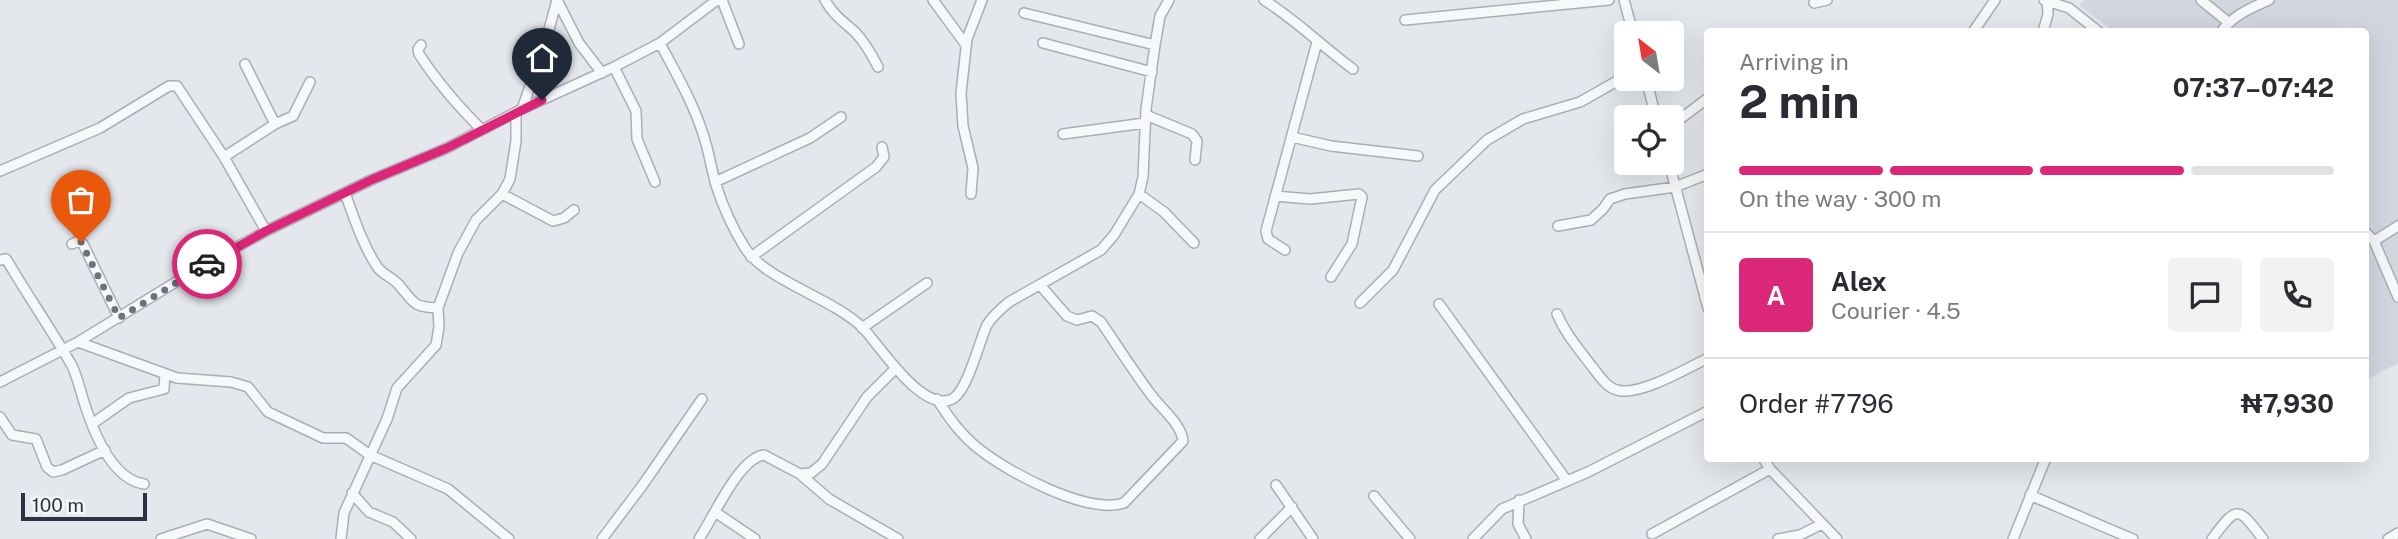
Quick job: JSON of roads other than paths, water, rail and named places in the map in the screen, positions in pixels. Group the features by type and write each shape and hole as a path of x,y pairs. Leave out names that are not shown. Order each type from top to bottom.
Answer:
{"street":[{"path":"557,0 579,43 602,73"},
{"path":"341,539 344,513 387,419 397,388 436,345 439,335 438,309 458,253 470,230 502,194 513,171 519,111 545,44 557,0"},
{"path":"0,382 78,342 202,266 266,231 447,148 660,43 719,0 739,44"},
{"path":"825,0 839,20 862,41 878,67"},
{"path":"933,0 966,45"},
{"path":"971,194 973,168 961,107 966,45 982,0"},
{"path":"660,43 699,122 723,206 751,257 776,275 846,315 862,328 895,369 922,391 948,401 959,393 988,323 997,312 1009,302 1101,250 1114,235 1139,194 1143,177 1145,119 1160,16 1169,0"},
{"path":"1264,0 1286,13 1317,42 1353,69"},
{"path":"1285,0 1286,13"},
{"path":"1405,20 1609,0"},
{"path":"1624,0 1630,21"},
{"path":"1814,4 1827,0"},
{"path":"1976,28 1995,0"},
{"path":"2044,28 2048,14 2046,0 2069,8 2094,28"},
{"path":"2202,0 2228,22"},
{"path":"2224,28 2248,4 2269,0"},
{"path":"1024,13 1156,45"},
{"path":"1285,250 1271,242 1266,235 1317,42"},
{"path":"1043,43 1152,72"},
{"path":"421,45 419,54 437,81 482,130"},
{"path":"245,64 275,124"},
{"path":"614,67 636,111 637,139 655,182"},
{"path":"224,157 275,124 296,114 310,82"},
{"path":"1360,303 1393,270 1434,190 1487,140 1523,120 1580,102 1614,83"},
{"path":"0,171 100,128 169,86 177,86 224,157 266,231"},
{"path":"1684,116 1704,101"},
{"path":"715,182 810,138 841,117"},
{"path":"505,118 516,128"},
{"path":"1063,134 1145,119 1192,134 1197,141 1195,160"},
{"path":"1292,137 1331,146 1419,156"},
{"path":"751,257 876,167 884,157 882,147"},
{"path":"1672,175 1704,285"},
{"path":"1558,226 1591,220 1610,199 1625,194 1675,187 1704,176"},
{"path":"345,193 359,231 379,269 398,283 414,304 438,309"},
{"path":"502,194 553,221 564,218 574,210"},
{"path":"1139,194 1164,212 1194,243"},
{"path":"1275,196 1311,199 1359,194 1363,197 1352,244 1331,276"},
{"path":"2374,241 2398,226"},
{"path":"2369,236 2374,241 2398,297"},
{"path":"72,244 78,241 83,244 119,318"},
{"path":"0,260 6,259 8,262 77,376 92,424 105,450 125,477 134,483 144,484"},
{"path":"862,328 927,283"},
{"path":"937,399 954,425 978,448 998,462 1019,475 1097,505 1124,503 1183,441 1176,425 1153,397 1101,322 1091,316 1077,320 1067,316 1040,285"},
{"path":"1439,304 1567,481"},
{"path":"1557,314 1566,333 1580,351 1606,383 1618,391 1630,391 1650,384 1704,360"},
{"path":"78,342 188,380 243,385 252,390 268,412 323,438 346,438 370,455 448,489 464,499 509,539"},
{"path":"800,474 811,472 822,464 874,389 895,369"},
{"path":"92,424 129,398 164,389 165,374"},
{"path":"602,539 702,399"},
{"path":"1473,539 1493,516 1519,500 1567,481 1704,413"},
{"path":"0,417 12,435 36,439 47,467 53,472 105,450"},
{"path":"699,539 741,470 757,456 764,454 800,474 836,503 898,539"},
{"path":"1765,462 1837,539"},
{"path":"2013,539 2044,462"},
{"path":"1652,534 1770,470"},
{"path":"811,472 814,486"},
{"path":"1276,485 1313,539"},
{"path":"352,493 366,510 393,522 411,539"},
{"path":"2030,495 2133,539"},
{"path":"1374,496 1410,539"},
{"path":"1519,500 1518,524 1526,539"},
{"path":"1260,539 1292,507"},
{"path":"715,512 755,539"},
{"path":"2212,539 2229,517 2235,514 2243,514 2251,521 2263,539"},
{"path":"161,539 207,524 251,539"},
{"path":"1777,539 1800,535 1822,524"},
{"path":"2388,539 2398,533"}]}
